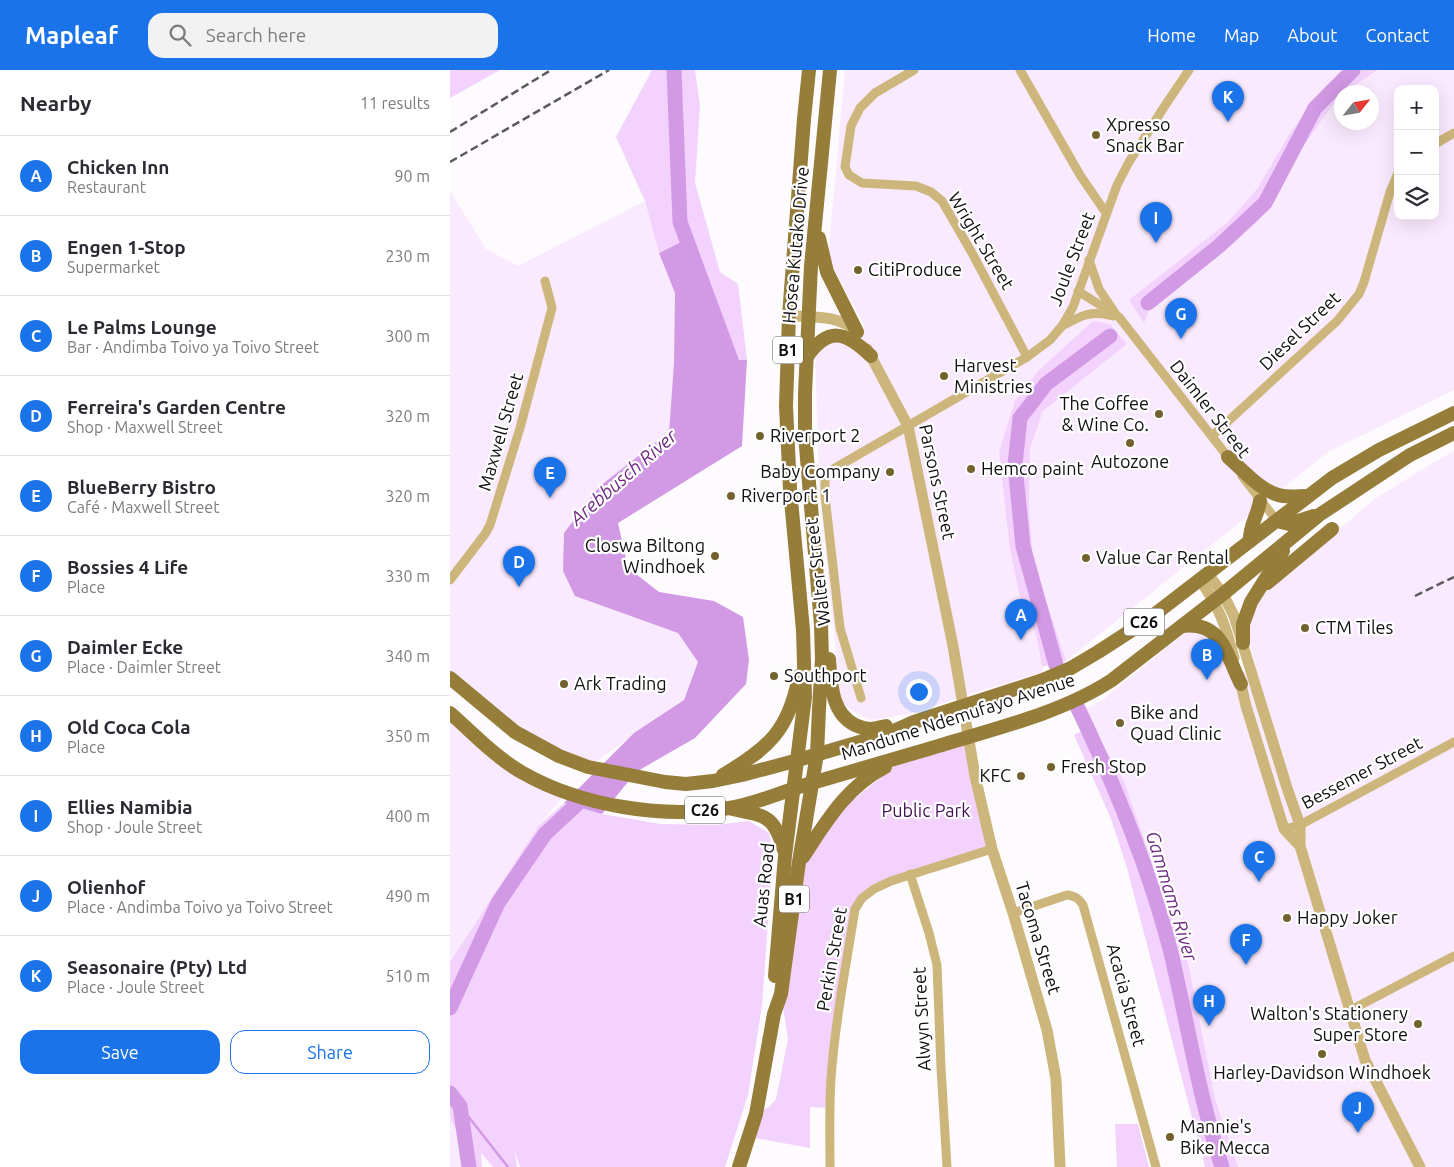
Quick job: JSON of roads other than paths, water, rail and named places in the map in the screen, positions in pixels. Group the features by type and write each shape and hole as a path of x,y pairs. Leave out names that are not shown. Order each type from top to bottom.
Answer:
{"main road":[{"name":"Hosea Kutako Drive","path":"798,760 805,697 805,665 786,406 790,316 809,70"},
{"name":"Hosea Kutako Drive","path":"813,783 817,754 822,659 816,557 805,435 806,358 830,70"},
{"path":"816,223 827,272 857,332"},
{"path":"806,358 815,345 830,336 850,338 871,356"},
{"name":"Mandume Ndemufayo Avenue","path":"450,678 515,732 559,756 588,767 640,778 686,784 714,781 798,760 888,734 914,722 1044,680 1071,668 1116,642 1204,577 1308,496 1377,447 1454,413"},
{"name":"Mandume Ndemufayo Avenue","path":"452,715 508,763 523,773 567,792 612,805 670,811 728,808 763,800 794,788 988,731 1094,692 1219,598 1319,515 1410,455 1454,432"},
{"path":"1377,447 1388,458 1410,455"},
{"path":"1228,457 1269,492 1283,496 1308,496"},
{"path":"1250,540 1251,530 1260,501"},
{"path":"1277,521 1290,524 1319,515"},
{"path":"1256,593 1332,529"},
{"path":"1242,643 1246,612 1256,593 1291,540"},
{"path":"816,557 833,695 837,706 852,723 869,729 914,722"},
{"path":"1182,626 1200,626 1215,633 1221,641 1241,684"},
{"path":"714,781 750,759 770,742 790,711 796,692 803,630"},
{"path":"799,862 840,802 863,781 908,755"},
{"name":"Auas Road","path":"774,1014 773,992 785,856 798,760"},
{"name":"Auas Road","path":"739,1167 758,1105 774,1014 781,994 799,862 813,783"},
{"path":"728,808 765,816 776,828 785,856"}],"street":[{"name":"Wright Street","path":"914,70 874,93 860,108 851,126 845,167 849,175 862,183 916,186 931,192 942,201 1028,357"},
{"path":"1020,70 1080,175 1106,213"},
{"name":"Joule Street","path":"908,426 1028,357 1050,340 1062,326 1073,307 1117,185 1129,162 1189,70"},
{"path":"1439,142 1454,133"},
{"name":"Diesel Street","path":"1212,436 1338,321 1359,294 1390,192 1397,175"},
{"name":"Daimler Street","path":"1089,260 1099,289 1118,317 1277,521"},
{"name":"Maxwell Street","path":"450,580 485,534 497,505 552,308 545,282"},
{"name":"Daimler Street","path":"1078,291 1118,317"},
{"path":"1062,326 1082,315 1090,313 1118,317"},
{"name":"Parsons Street","path":"790,316 832,318 850,326 857,332 908,426 953,646 966,721"},
{"name":"Walter Street","path":"861,698 840,628 825,496 825,480 830,471 908,426"},
{"path":"1204,577 1234,616 1300,825 1300,846 1365,1060 1420,1167"},
{"path":"1219,598 1241,684 1284,829 1300,846"},
{"name":"Tacoma Street","path":"966,721 975,776 992,849 1043,1012 1056,1079 1060,1167"},
{"name":"Bessemer Street","path":"1284,829 1300,825 1454,742"},
{"name":"Perkin Street","path":"830,1167 829,1108 831,1077 839,1005 855,909 862,898 874,889 910,874 992,849"},
{"name":"Alwyn Street","path":"910,874 937,965 947,1167"},
{"name":"Acacia Street","path":"1013,912 1067,895 1078,898 1084,906 1156,1167"},
{"path":"1350,1011 1454,956"}],"water":[{"path":"687,239 731,360 747,360 742,446 618,523 628,568 659,592 714,601 743,617 749,660 746,684 695,738 636,772 602,814 564,803 634,733 684,700 698,662 678,633 575,596 563,571 564,533 600,486 669,432 674,363 675,293 659,253"}],"waterway":[{"name":"Arebbusch River","path":"674,70 680,222 731,360 725,380"},
{"name":"Gammams River","path":"1148,303 1219,246 1265,203 1315,108 1353,70"},
{"name":"Gammams River","path":"1056,665 1023,546 1015,465 1020,418 1046,384 1110,336"},
{"name":"Gammams River","path":"1075,702 1117,794 1152,888 1171,953 1200,1088 1222,1167"},
{"name":"Arebbusch River","path":"450,1008 498,903 545,834 589,793"},
{"name":"Arebbusch River","path":"450,1093 460,1106 469,1167"},
{"path":"460,1106 508,1167"}],"railway":[{"path":"450,132 551,70"},
{"path":"450,162 609,70"},
{"path":"1415,596 1454,577"}],"place":[{"name":"Seasonaire (Pty) Ltd","path":"1228,122"},
{"name":"Xpresso Snack Bar","path":"1096,135"},
{"name":"Ellies Namibia","path":"1156,243"},
{"name":"CitiProduce","path":"858,270"},
{"name":"Daimler Ecke","path":"1181,339"},
{"name":"Harvest Ministries","path":"944,376"},
{"name":"The Coffee & Wine Co.","path":"1159,414"},
{"name":"Riverport 2","path":"760,436"},
{"name":"Autozone","path":"1130,443"},
{"name":"Hemco paint","path":"971,469"},
{"name":"Baby Company","path":"890,472"},
{"name":"Riverport 1","path":"731,496"},
{"name":"BlueBerry Bistro","path":"550,498"},
{"name":"Closwa Biltong Windhoek","path":"715,556"},
{"name":"Value Car Rental","path":"1086,558"},
{"name":"Ferreira's Garden Centre","path":"519,587"},
{"name":"CTM Tiles","path":"1305,628"},
{"name":"Chicken Inn","path":"1021,640"},
{"name":"Southport","path":"774,676"},
{"name":"Engen 1-Stop","path":"1207,680"},
{"name":"Ark Trading","path":"564,684"},
{"name":"Bike and Quad Clinic","path":"1120,723"},
{"name":"Fresh Stop","path":"1051,767"},
{"name":"KFC","path":"1021,776"},
{"name":"Le Palms Lounge","path":"1259,882"},
{"name":"Happy Joker","path":"1287,918"},
{"name":"Bossies 4 Life","path":"1246,965"},
{"name":"Walton's Stationery Super Store","path":"1418,1024"},
{"name":"Old Coca Cola","path":"1209,1026"},
{"name":"Harley-Davidson Windhoek","path":"1322,1054"},
{"name":"Olienhof","path":"1358,1133"},
{"name":"Mannie's Bike Mecca","path":"1170,1137"}],"park label":[{"name":"Public Park","path":"926,811"}]}
